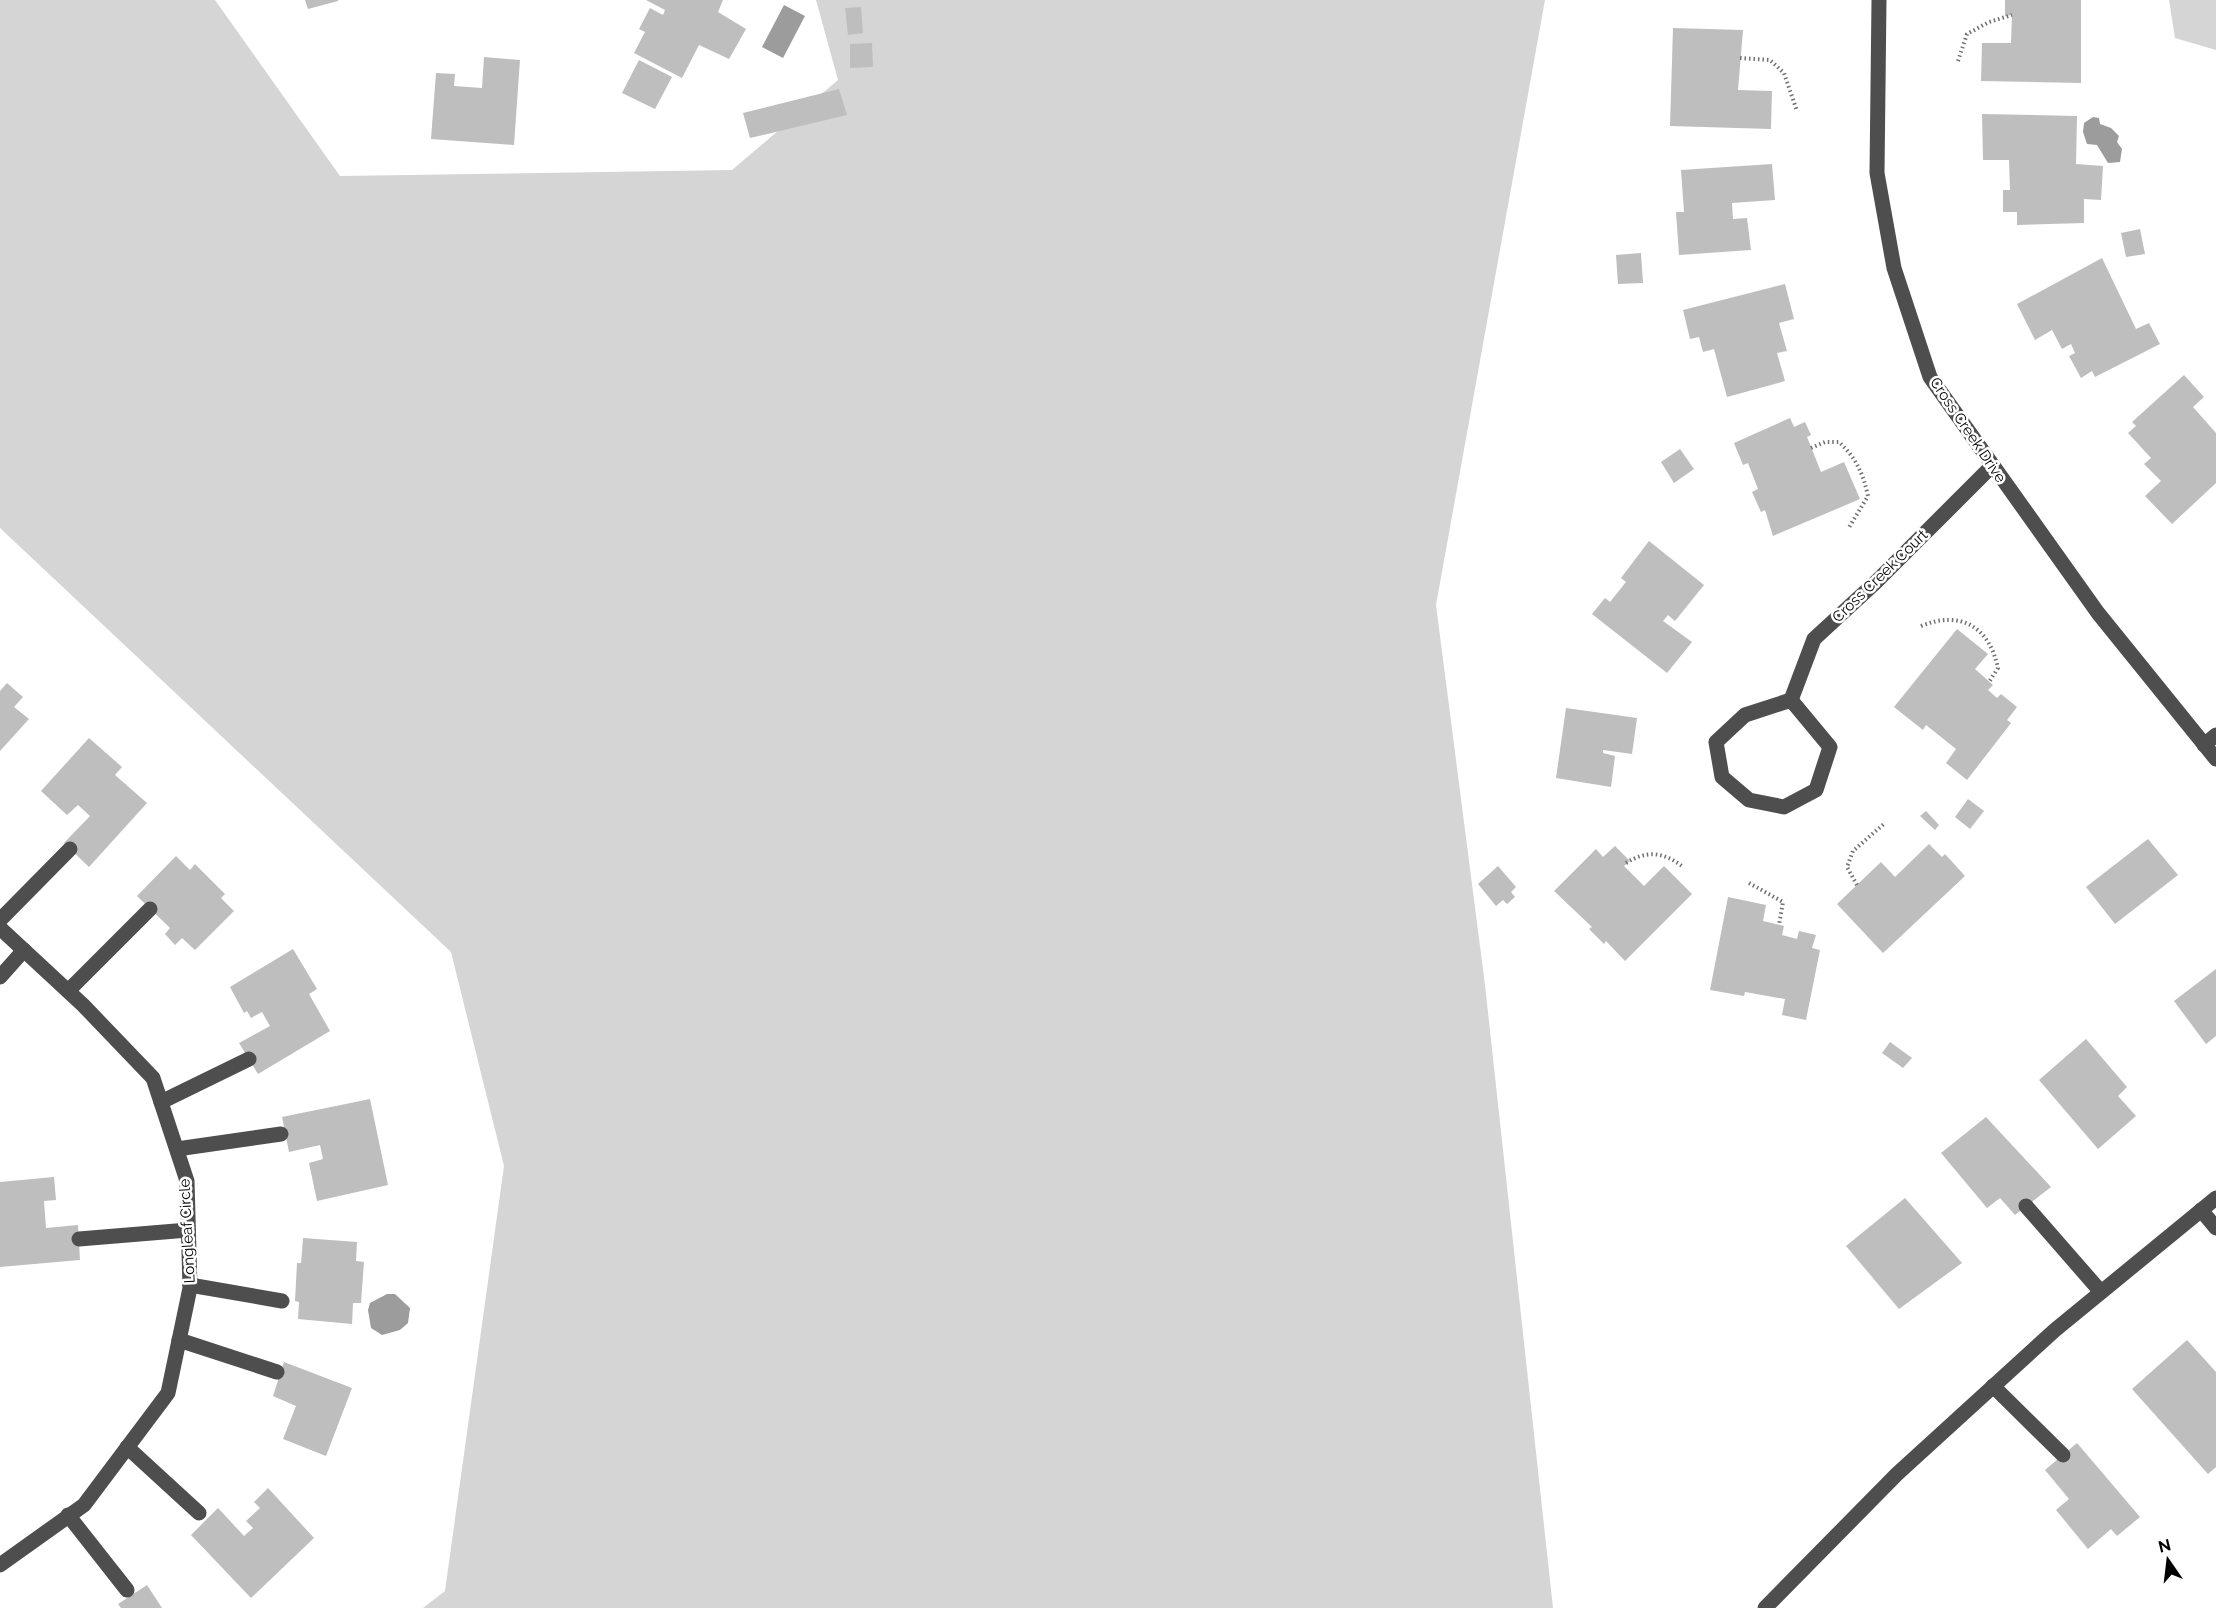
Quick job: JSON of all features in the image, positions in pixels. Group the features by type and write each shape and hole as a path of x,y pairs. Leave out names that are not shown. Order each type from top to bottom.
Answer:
{"street":[{"name":"Cross Creek Drive","path":"1879,0 1877,173 1894,268 1930,377 2098,613 2210,740 2216,759"},
{"name":"Cross Creek Court","path":"1791,700 1814,639 1876,582 1992,466"},
{"path":"1791,700 1830,747 1816,790 1784,807 1749,800 1722,777 1716,742 1745,715 1791,700"},
{"path":"0,920 70,849"},
{"path":"68,991 150,909"},
{"name":"Longleaf Circle","path":"0,928 68,991 153,1078 187,1181 190,1285 168,1393 84,1505 0,1565"},
{"path":"0,977 24,950"},
{"path":"161,1102 249,1059"},
{"path":"177,1149 280,1134"},
{"path":"1765,1608 1898,1474 1994,1386 2101,1292 2216,1198"},
{"path":"2026,1206 2101,1292"},
{"path":"2201,1210 2216,1228"},
{"path":"78,1239 188,1230"},
{"path":"190,1285 282,1301"},
{"path":"179,1340 277,1372"},
{"path":"1994,1386 2063,1455"},
{"path":"128,1447 199,1513"},
{"path":"68,1515 127,1590"}],"path":[{"path":"1958,61 1967,34 1989,22 2012,15"},
{"path":"1740,58 1770,60 1784,73 1797,111"},
{"path":"1811,447 1824,442 1839,442 1852,454 1863,474 1868,495 1848,529"},
{"path":"1921,626 1940,618 1964,620 1984,638 1995,655 1998,668 1989,682"},
{"path":"1857,885 1847,867 1853,851 1885,823"},
{"path":"1626,864 1639,855 1653,854 1667,855 1682,866"},
{"path":"1749,883 1782,902 1779,925"}],"shaded area":[{"path":"0,0 215,0 340,176 732,170 838,80 816,0 1545,0 1436,605 1485,985 1553,1608 423,1608 445,1591 504,1166 451,952 0,528"},
{"path":"2169,0 2216,0 2216,50 2175,38"},
{"path":"784,5 805,16 783,58 762,47"},
{"path":"2093,117 2099,118 2100,124 2111,128 2119,136 2117,142 2122,149 2120,162 2108,163 2097,145 2087,144 2083,132 2084,123"},
{"path":"387,1294 395,1294 410,1308 408,1323 400,1330 382,1335 371,1328 368,1310 370,1303"}],"building":[{"path":"305,0 338,0 338,1 308,9"},
{"path":"646,0 723,0 718,12 746,29 729,59 699,45 682,78 634,53 645,32 639,29 650,8 663,15 665,10"},
{"path":"2005,0 2081,0 2081,83 1981,81 1982,43 2011,43 2012,15 2005,16"},
{"path":"861,7 863,33 848,35 845,8"},
{"path":"1673,28 1743,30 1738,90 1772,91 1771,129 1670,126"},
{"path":"872,43 873,67 850,68 850,44"},
{"path":"484,57 520,60 514,145 431,139 436,73 455,74 454,86 482,88"},
{"path":"639,60 672,77 655,109 622,93"},
{"path":"839,89 847,115 750,138 743,113"},
{"path":"1982,114 2077,116 2076,164 2103,166 2101,200 2084,199 2084,223 2017,225 2017,212 2003,212 2003,190 2010,190 2009,160 1983,160"},
{"path":"1772,164 1775,200 1732,203 1733,219 1747,218 1751,250 1679,255 1676,212 1684,212 1681,170"},
{"path":"2140,229 2145,254 2126,257 2121,233"},
{"path":"1641,253 1643,283 1618,284 1616,255"},
{"path":"2102,258 2136,329 2149,323 2160,344 2095,377 2092,371 2081,378 2069,356 2075,353 2071,344 2062,349 2052,330 2035,340 2017,304"},
{"path":"1785,284 1794,319 1779,323 1787,351 1777,353 1785,381 1727,397 1714,349 1703,352 1699,337 1690,339 1683,310"},
{"path":"2184,375 2204,397 2193,407 2216,433 2216,483 2172,524 2145,496 2161,481 2144,464 2151,458 2128,433 2136,426 2132,422"},
{"path":"1790,418 1794,427 1805,422 1811,435 1807,437 1821,472 1844,462 1860,499 1773,536 1765,510 1761,512 1752,492 1758,489 1748,463 1743,465 1734,443"},
{"path":"1680,449 1694,469 1674,483 1661,462"},
{"path":"1649,541 1704,585 1675,621 1668,615 1663,621 1692,642 1667,673 1592,614 1605,598 1610,602 1626,582 1621,578"},
{"path":"1957,629 1988,654 1975,669 1993,685 1988,690 1997,698 2001,694 2017,707 2007,720 2011,723 1967,780 1946,763 1956,749 1926,725 1923,730 1894,707"},
{"path":"7,683 23,697 14,707 29,719 0,751 0,691"},
{"path":"1566,708 1637,718 1632,754 1603,750 1603,753 1615,756 1611,787 1556,778"},
{"path":"89,738 122,767 115,775 147,803 89,867 64,843 90,816 78,805 67,815 41,791"},
{"path":"1968,799 1984,811 1970,829 1955,817"},
{"path":"1926,811 1939,825 1935,830 1920,816"},
{"path":"2148,839 2178,875 2115,924 2086,887"},
{"path":"1929,844 1942,857 1945,854 1965,876 1883,953 1837,904 1881,862 1895,877"},
{"path":"1615,846 1630,861 1624,866 1644,886 1664,866 1692,894 1625,961 1606,941 1604,944 1589,929 1592,927 1554,891 1596,849 1603,857"},
{"path":"176,856 190,870 195,864 225,894 221,898 234,911 195,950 182,938 175,945 165,934 170,928 137,896"},
{"path":"1498,866 1516,887 1511,892 1515,897 1507,904 1503,900 1496,906 1478,884"},
{"path":"1728,897 1766,905 1763,921 1784,926 1782,935 1797,939 1799,931 1816,935 1812,948 1820,950 1806,1020 1782,1015 1785,999 1745,992 1744,996 1710,990"},
{"path":"293,949 317,989 309,994 330,1031 258,1074 239,1043 270,1026 262,1012 251,1018 247,1011 244,1013 230,987"},
{"path":"2216,969 2216,1036 2206,1044 2174,1001"},
{"path":"2086,1039 2127,1087 2118,1096 2136,1116 2098,1149 2039,1080"},
{"path":"1890,1042 1912,1058 1903,1068 1882,1053"},
{"path":"370,1099 388,1185 317,1201 309,1163 323,1159 320,1145 289,1152 282,1117"},
{"path":"1986,1117 2051,1187 2015,1215 2000,1198 1987,1208 1941,1153"},
{"path":"54,1177 56,1200 44,1201 46,1228 78,1225 80,1260 0,1267 0,1182"},
{"path":"1905,1198 1962,1263 1899,1309 1846,1246"},
{"path":"303,1238 357,1242 356,1261 364,1262 361,1303 353,1303 352,1324 298,1319 299,1302 295,1301 297,1263 301,1263"},
{"path":"2187,1340 2216,1372 2216,1467 2208,1474 2132,1389"},
{"path":"284,1362 352,1388 326,1456 283,1439 296,1406 273,1396"},
{"path":"2077,1443 2140,1517 2117,1536 2111,1529 2088,1549 2056,1510 2069,1499 2045,1470"},
{"path":"268,1488 314,1538 251,1598 191,1535 218,1508 244,1536 253,1528 246,1521 260,1508 254,1502"},
{"path":"147,1585 162,1608 121,1608 118,1604"}]}
